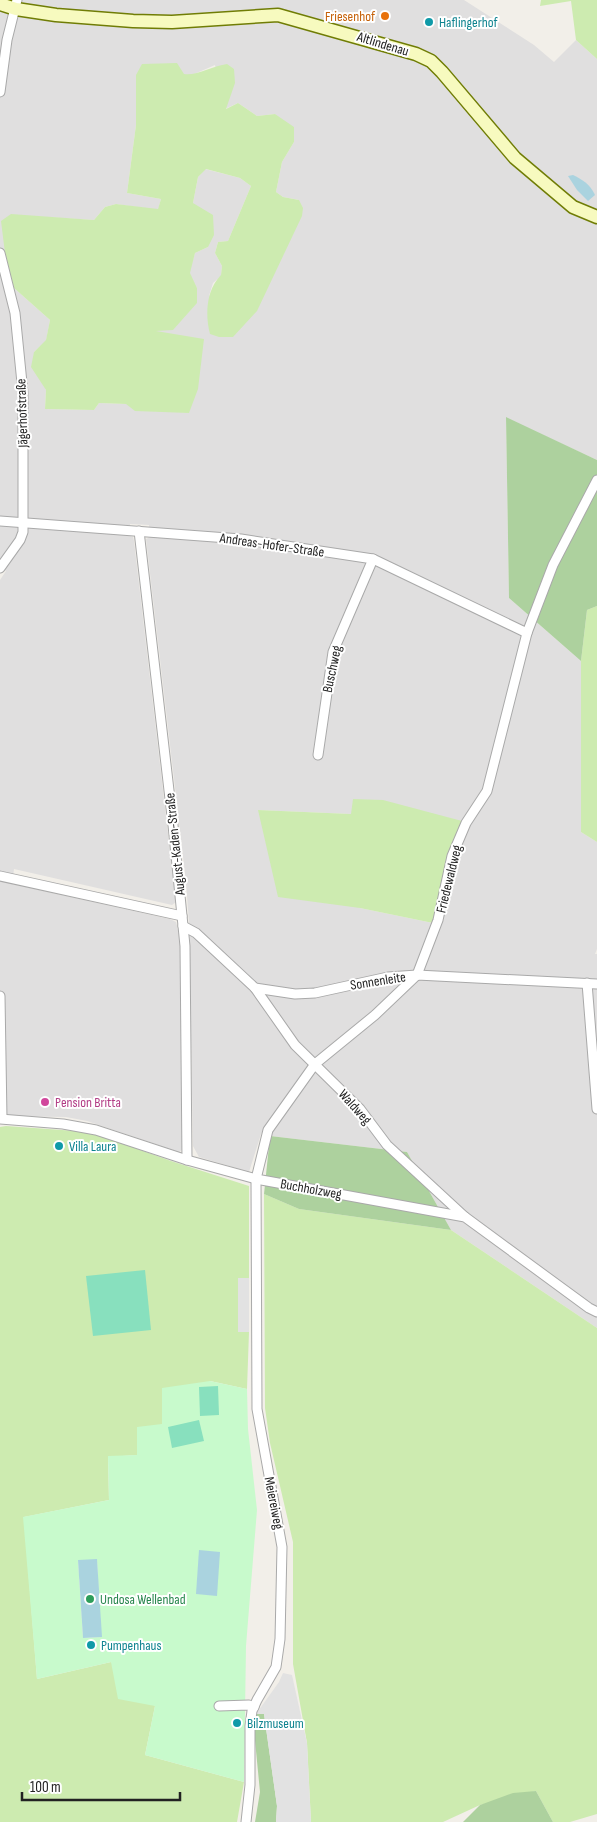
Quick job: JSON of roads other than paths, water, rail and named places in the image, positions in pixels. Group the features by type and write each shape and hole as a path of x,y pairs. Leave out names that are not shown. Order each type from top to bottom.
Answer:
{"street":[{"name":"Altlindenau","path":"0,4 16,4 95,18 154,22 278,15 416,54 430,61 442,72 488,128 529,170 573,207 597,217"},
{"path":"0,92 7,40 16,4"},
{"name":"Jägerhofstraße","path":"0,253 15,313 22,393 24,522 20,540 0,568"},
{"name":"Friedewaldweg","path":"256,1179 268,1130 315,1064 375,1015 417,975 438,920 452,856 466,823 487,791 527,633 553,565 597,480"},
{"name":"Andreas-Hofer-Straße","path":"0,521 241,539 373,560 527,633"},
{"name":"August-Kaden-Straße","path":"138,531 172,815 185,946 187,1160"},
{"name":"Buschweg","path":"318,755 333,652 373,560"},
{"path":"0,876 182,916"},
{"path":"183,926 196,933 255,988"},
{"name":"Sonnenleite","path":"255,988 295,994 316,993 388,977 417,975 597,984"},
{"path":"587,983 597,1109"},
{"name":"Waldweg","path":"255,988 295,1045 360,1109 387,1145 465,1217"},
{"path":"0,996 1,1118"},
{"name":"Buchholzweg","path":"1,1118 63,1124 96,1130 187,1160 256,1179 465,1217 597,1312"},
{"name":"Meiereiweg","path":"246,1822 250,1785 250,1726 254,1707 276,1667 279,1651 282,1547 257,1409 256,1179"},
{"path":"219,1706 249,1705 254,1707"}],"water":[{"path":"573,175 586,183 593,191 595,195 588,201 577,190 568,176"},
{"path":"199,1550 220,1552 217,1596 196,1594"},
{"name":"Undosa Wellenbad","path":"97,1559 102,1637 83,1638 78,1560"}],"place":[{"name":"Friesenhof","path":"385,16"},
{"name":"Haflingerhof","path":"429,22"},
{"name":"Pension Britta","path":"45,1102"},
{"name":"Villa Laura","path":"59,1146"},
{"name":"Undosa Wellenbad","path":"90,1599"},
{"name":"Pumpenhaus","path":"91,1645"},
{"name":"Bilzmuseum","path":"237,1723"}]}
